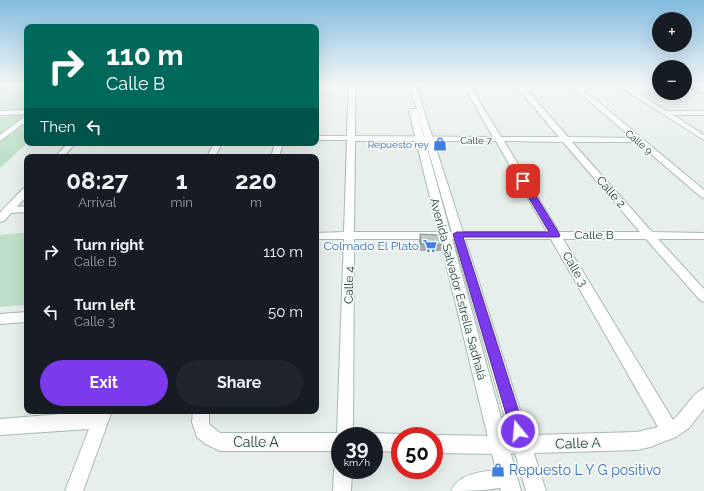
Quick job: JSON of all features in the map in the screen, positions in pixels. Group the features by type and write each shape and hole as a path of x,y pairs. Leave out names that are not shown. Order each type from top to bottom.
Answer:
{"main road":[{"name":"Avenida Salvador Estrella Sadhalá","path":"414,109 425,139"},
{"name":"Avenida Salvador Estrella Sadhalá","path":"418,109 450,235 509,484"},
{"name":"Avenida Salvador Estrella Sadhalá","path":"450,235 522,445 536,491"}],"street":[{"name":"Calle 4","path":"345,427 350,236 351,109"},
{"name":"Calle 3","path":"481,109 670,431"},
{"name":"Calle 2","path":"539,109 704,297"},
{"name":"Calle 9","path":"601,109 704,196"},
{"path":"658,109 704,138"},
{"path":"0,113 24,112"},
{"path":"664,113 704,113"},
{"path":"0,139 24,119"},
{"name":"Calle 7","path":"319,138 637,140"},
{"path":"62,154 69,146"},
{"path":"0,219 24,193"},
{"path":"7,210 24,209"},
{"name":"Calle B","path":"319,236 704,236"},
{"path":"0,319 24,317"},
{"name":"Calle A","path":"443,444 522,445 637,441 654,437 681,425 704,396"},
{"name":"Calle A","path":"201,414 202,429 209,438 220,442 331,442"},
{"path":"0,427 102,416 74,491"},
{"path":"342,491 343,479"},
{"path":"460,491 473,483 509,484"}],"green space":[{"path":"0,109 24,109 24,146 0,168"},
{"path":"24,232 24,305 0,307 1,235"}],"building":[{"path":"420,234 440,235 442,245 421,244"}],"place":[{"name":"Repuesto rey","path":"440,144"},
{"name":"Colmado El Plato","path":"430,246"},
{"name":"Repuesto L Y G positivo","path":"498,470"}],"route":[{"path":"518,431 457,234 556,235 523,181"}]}
